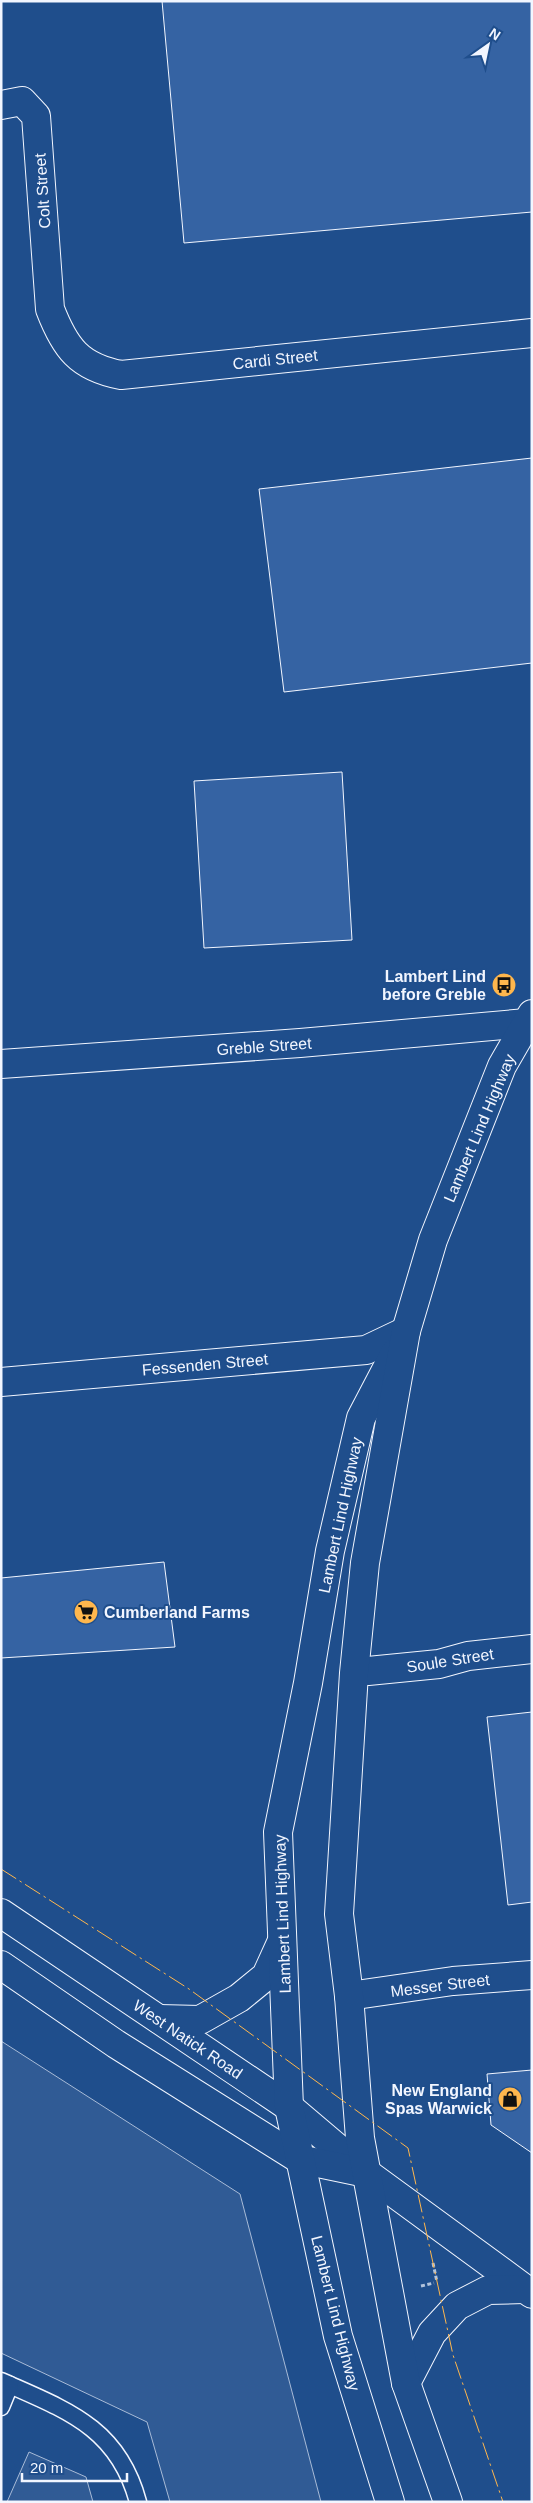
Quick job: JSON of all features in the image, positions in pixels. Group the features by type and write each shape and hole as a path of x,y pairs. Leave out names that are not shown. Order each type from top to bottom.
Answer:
{"main road":[{"name":"Colt Street","path":"1,105 22,101 36,116 50,309"},
{"name":"Cardi Street","path":"50,309 60,335 77,357 91,366 121,375 532,333"},
{"name":"Greble Street","path":"1,1064 300,1043 529,1018"},
{"name":"Lambert Lind Highway","path":"448,2502 406,2383 360,2138 349,1996 339,1914 354,1673 365,1563 406,1331 432,1240 502,1066 529,1018"},
{"name":"Lambert Lind Highway","path":"390,2502 338,2336 289,2107 278,1832 308,1683 330,1551 362,1418 406,1331"},
{"name":"Fessenden Street","path":"1,1382 366,1350 406,1331"},
{"name":"Soule Street","path":"368,1671 439,1664 468,1656 532,1649"},
{"name":"West Natick Road","path":"1,1913 289,2107 368,2174 528,2292"},
{"path":"158,2019 200,2020 239,1998 266,1976 282,1940"},
{"name":"West Natick Road","path":"1,1965 116,2044 299,2159 368,2174"},
{"name":"Messer Street","path":"349,1996 453,1981 532,1975"},
{"path":"406,2383 432,2333 457,2306 488,2290 528,2292"}],"lane":[{"path":"1,2407 6,2383 71,2414 94,2430 121,2457 138,2502"}],"path":[{"path":"418,2287 437,2282"}],"shaded area":[{"path":"1,2041 240,2194 321,2502 170,2502 147,2422 1,2353"},
{"path":"29,2452 86,2477 93,2502 7,2502"}],"building":[{"path":"162,1 532,1 532,212 184,243"},
{"path":"532,458 532,663 284,692 259,489"},
{"path":"342,772 352,940 204,948 194,781"},
{"name":"Cumberland Farms","path":"164,1562 175,1647 1,1658 1,1578"},
{"path":"532,1712 532,1902 508,1905 487,1717"},
{"name":"New England Spas Warwick","path":"532,2070 532,2153 491,2125 487,2074"}],"power":[{"path":"1,1869 189,1989 408,2148 453,2355 503,2502"}],"place":[{"name":"Lambert Lind before Greble","path":"504,985"},
{"name":"Cumberland Farms","path":"86,1612"},
{"name":"New England Spas Warwick","path":"510,2099"}]}
